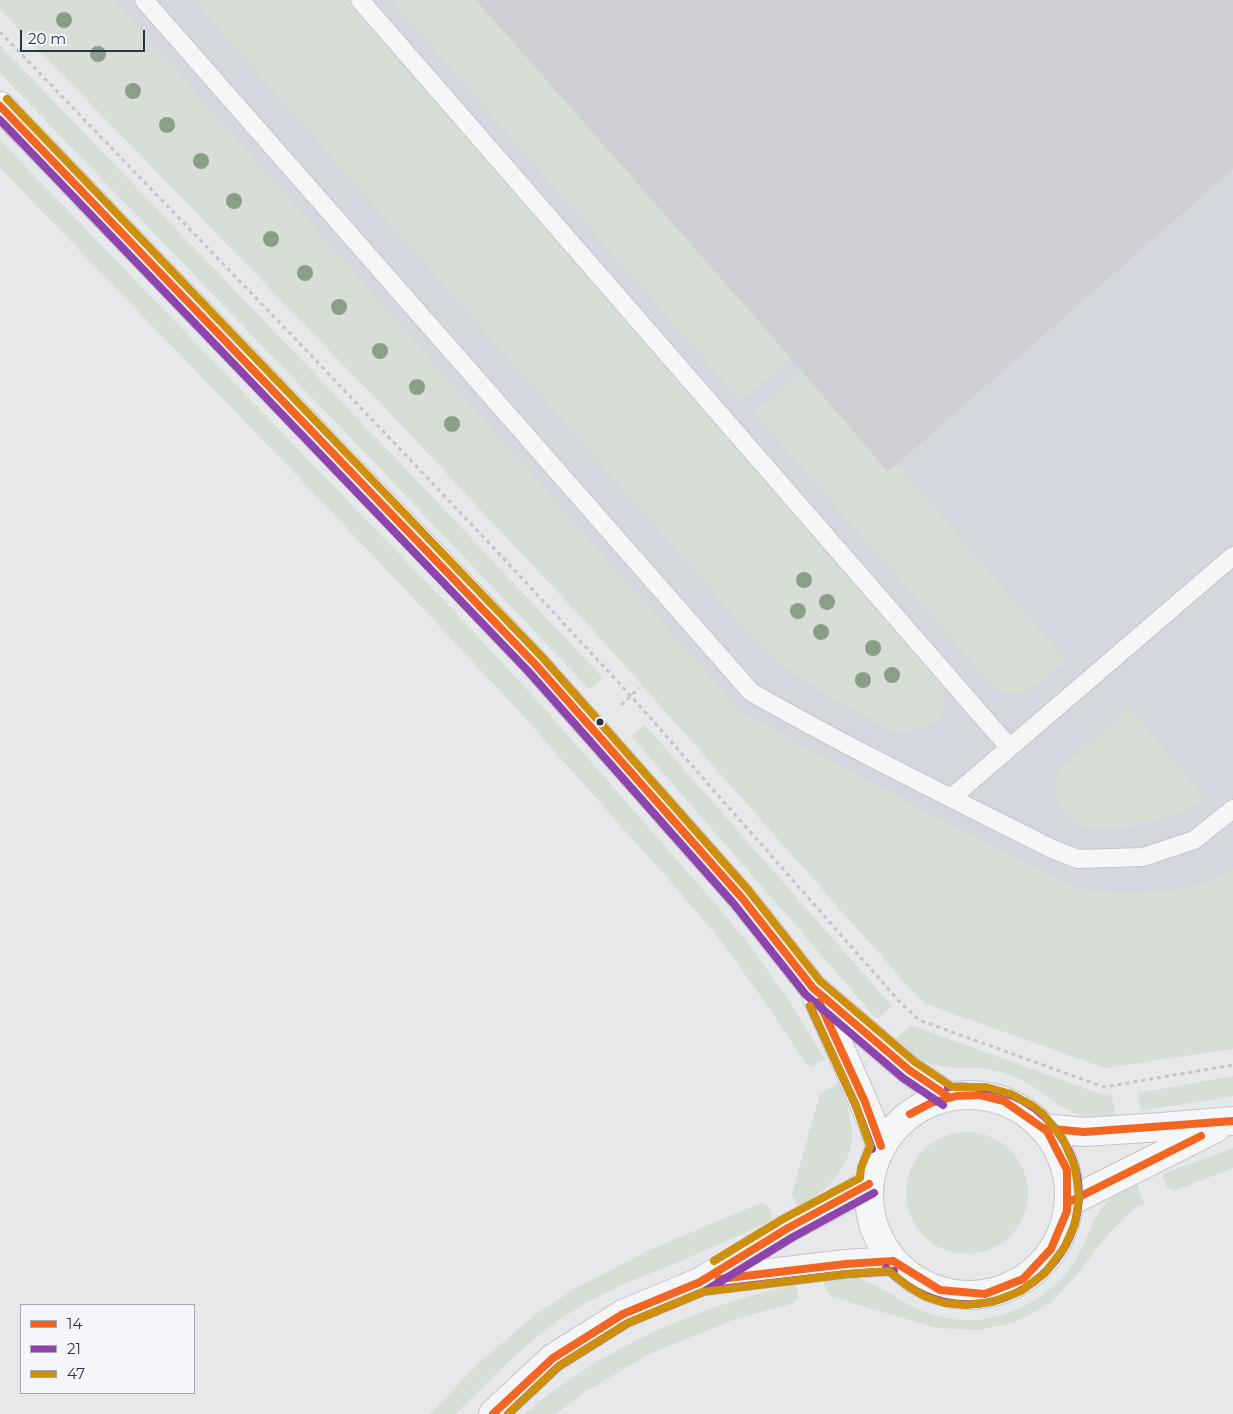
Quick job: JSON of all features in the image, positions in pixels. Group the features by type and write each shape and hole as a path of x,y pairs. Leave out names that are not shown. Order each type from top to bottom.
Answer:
{"street":[{"path":"0,106 535,664 736,891 813,988 910,1070 949,1097"},
{"path":"813,988 865,1102 881,1146"},
{"path":"966,1095 1000,1100 1016,1106 1043,1128 1053,1141 1066,1170 1069,1202 1062,1230 1048,1256 1034,1271 1018,1282 1000,1289 981,1294 961,1295 942,1292 924,1284 907,1274 893,1261 875,1232 868,1200 869,1184 871,1170 881,1146 902,1119 916,1109 932,1102 966,1095"},
{"path":"1043,1128 1084,1132 1232,1121"},
{"path":"1069,1202 1232,1121"},
{"path":"493,1414 553,1358 624,1314 700,1282 788,1228 869,1184"},
{"path":"700,1282 837,1265 893,1261"}],"lane":[{"path":"144,0 751,692 814,728 857,748 951,798 1052,849 1078,859 1143,857 1170,849 1194,840 1233,809"},
{"path":"360,0 1010,747"},
{"path":"951,798 1233,556"}],"path":[{"path":"0,32 498,552 631,696 886,987 920,1020 1104,1087 1233,1065"},
{"path":"621,705 639,688"}],"shaded area":[{"path":"0,0 114,0 741,712 875,785 1079,888 1119,894 1163,892 1200,885 1233,869 1233,1049 1105,1068 926,1004 913,992 595,632 388,411 0,10"},
{"path":"20,0 1233,0 1233,965 1168,963 728,736"},
{"path":"194,0 347,0 945,688 944,709 940,716 935,721 921,728 905,732 888,730 812,685 765,651"},
{"path":"391,0 476,0 791,358 741,401"},
{"path":"0,45 406,469 603,678 589,689 0,73"},
{"path":"0,140 457,614 543,707 751,947 788,999 825,1059 812,1067 806,1064 768,1006 720,940 678,890 507,698 331,511 0,168"},
{"path":"802,372 888,471 897,465 1067,662 1024,693 1009,694 994,687 754,413"},
{"path":"1129,707 1205,799 1171,815 1128,828 1106,830 1087,827 1071,820 1060,805 1055,789 1056,777 1058,773"},
{"path":"645,725 892,1006 877,1019 631,736"},
{"path":"911,1025 1103,1095 1111,1094 1116,1116 1085,1117 1065,1108 1021,1080 998,1071 979,1068 943,1067 925,1062 894,1040"},
{"path":"1233,1076 1233,1096 1141,1111 1138,1093"},
{"path":"838,1083 846,1101 852,1130 849,1153 845,1163 832,1181 798,1209 792,1193 820,1094"},
{"path":"967,1132 979,1133 990,1137 1001,1142 1010,1150 1018,1159 1023,1170 1027,1181 1027,1205 1023,1216 1018,1227 1010,1236 1001,1244 990,1249 979,1253 967,1254 955,1253 944,1249 933,1244 924,1236 916,1227 911,1216 907,1205 906,1193 907,1181 911,1170 916,1159 924,1150 933,1142 944,1137 955,1133"},
{"path":"1233,1148 1233,1168 1174,1191 1167,1187 1162,1174"},
{"path":"1137,1184 1144,1203 1136,1207 1111,1231 1053,1301 1013,1323 978,1330 937,1328 832,1297 825,1288 822,1278 849,1276 874,1284 916,1308 945,1318 977,1320 1004,1314 1031,1302 1055,1285 1065,1275 1081,1251 1101,1209 1109,1200"},
{"path":"761,1203 768,1206 774,1219 615,1288 583,1305 551,1326 526,1346 455,1414 430,1414 480,1362 536,1314 579,1286 654,1248"},
{"path":"796,1285 799,1298 794,1303 735,1319 649,1354 582,1394 555,1414 524,1414 554,1390 586,1369 652,1333 722,1305"}],"building":[{"path":"476,0 1233,0 1233,169 888,472 791,358"}],"transit line":[{"name":"47","path":"7,99 542,657 749,891 820,981 915,1062 952,1087 986,1087 1011,1094 1033,1106 1043,1114 1063,1139 1075,1167 1079,1197 1075,1224 1064,1248 1045,1273 1021,1291 992,1302 965,1305 945,1303 926,1297 909,1287 889,1271 847,1274 703,1292 628,1323 559,1366 508,1414"},
{"name":"14","path":"0,106 535,664 742,898 813,988 909,1070 949,1097"},
{"name":"21","path":"0,120 528,671 734,904 806,995 903,1078 943,1105"},
{"name":"14","path":"819,1002 865,1102 881,1146"},
{"name":"21","path":"810,1006 856,1106 872,1149"},
{"name":"47","path":"714,1261 783,1219 860,1178 861,1168 870,1146 856,1106 810,1006"},
{"name":"21","path":"886,1268 927,1296 968,1304 1008,1297 1041,1276 1066,1245 1078,1208 1075,1167 1053,1126 1031,1106 1019,1098 1006,1093 978,1087 948,1087"},
{"name":"14","path":"893,1261 940,1290 985,1294 1023,1279 1051,1249 1067,1211 1067,1170 1047,1131 1004,1101 980,1095 956,1096 931,1103 910,1114"},
{"name":"14","path":"1043,1128 1084,1132 1233,1121"},
{"name":"14","path":"1069,1202 1201,1136"},
{"name":"14","path":"493,1414 553,1358 623,1314 700,1282 788,1228 869,1184"},
{"name":"21","path":"508,1414 559,1366 628,1323 705,1291 793,1237 874,1193"},
{"name":"14","path":"719,1279 846,1264 893,1261"},
{"name":"21","path":"720,1289 847,1274 894,1271"}]}
